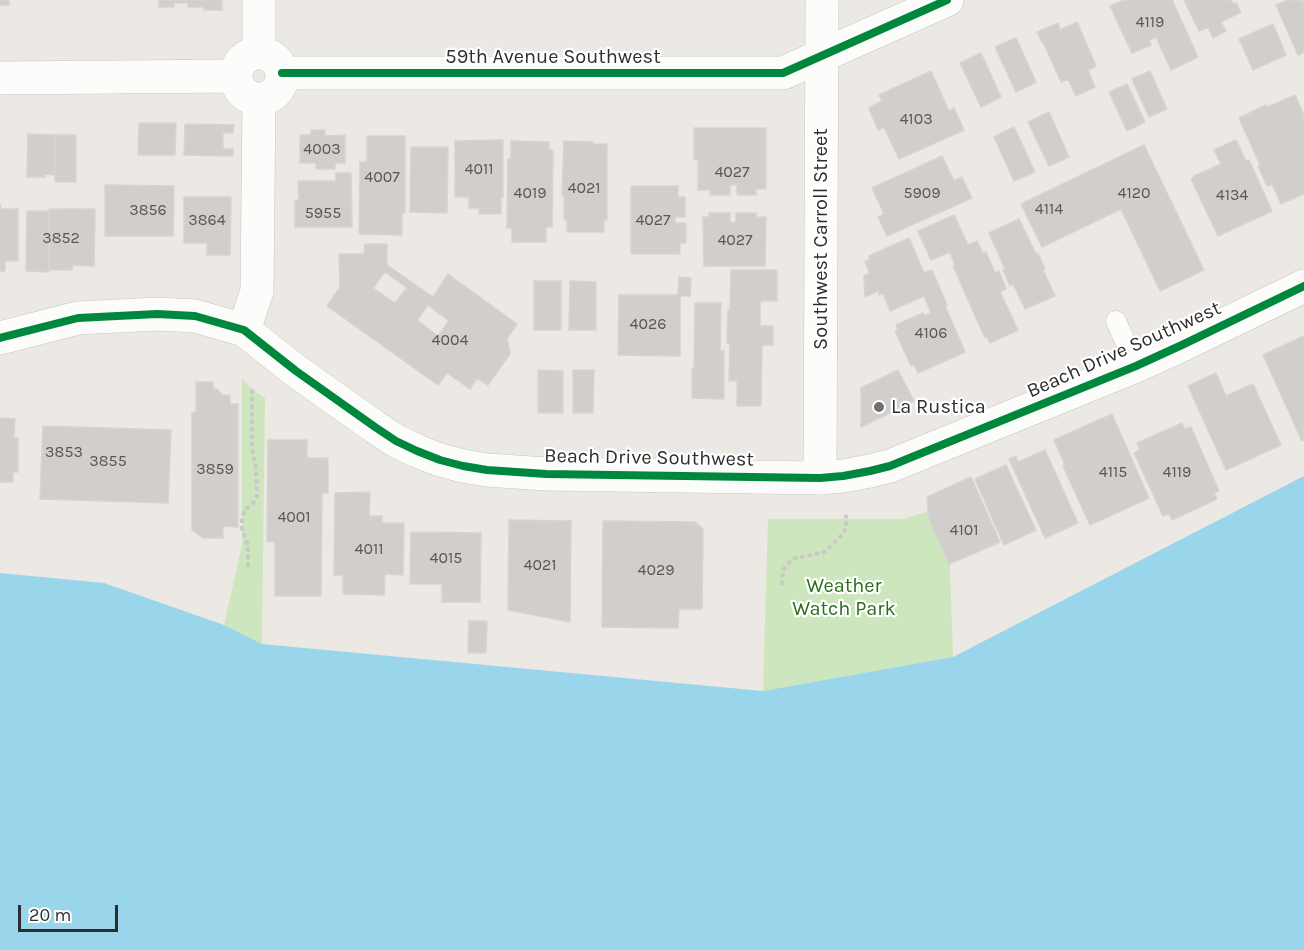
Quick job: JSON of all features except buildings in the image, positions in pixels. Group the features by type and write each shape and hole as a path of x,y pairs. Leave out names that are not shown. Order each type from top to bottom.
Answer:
{"street":[{"path":"259,0 270,63 282,79 276,91 267,98 252,98 239,89 236,70 247,55 270,63"},
{"name":"Southwest Carroll Street","path":"820,478 822,0"},
{"name":"59th Avenue Southwest","path":"270,63 783,73 947,0"},
{"path":"0,78 236,76"},
{"path":"244,330 257,291 259,99"},
{"name":"Beach Drive Southwest","path":"0,338 78,318 157,314 195,316 244,330 296,372 389,436 417,451 463,466 546,474 820,478 843,476 890,466 1136,366 1304,286"}],"lane":[{"path":"1116,321 1136,366"}],"path":[{"path":"248,567 248,546 242,529 242,520 244,511 257,497 252,447 252,389"},
{"path":"782,585 783,570 792,559 825,552 843,534 846,528 846,515"}],"green space":[{"path":"242,378 265,398 262,644 224,625 242,545"},
{"name":"Weather Watch Park","path":"948,505 953,657 763,691 768,519 903,519"}],"water":[{"path":"1304,476 1304,950 0,950 0,573 104,583 224,625 262,644 763,691 953,657"}],"cycle path":[{"path":"282,73 783,73 947,0"},
{"path":"0,338 78,318 157,314 195,316 244,330 296,371 396,441 440,460 463,466 546,474 820,478 843,476 890,466 1136,366 1304,286"}],"place":[{"name":"La Rustica","path":"879,407"}]}
